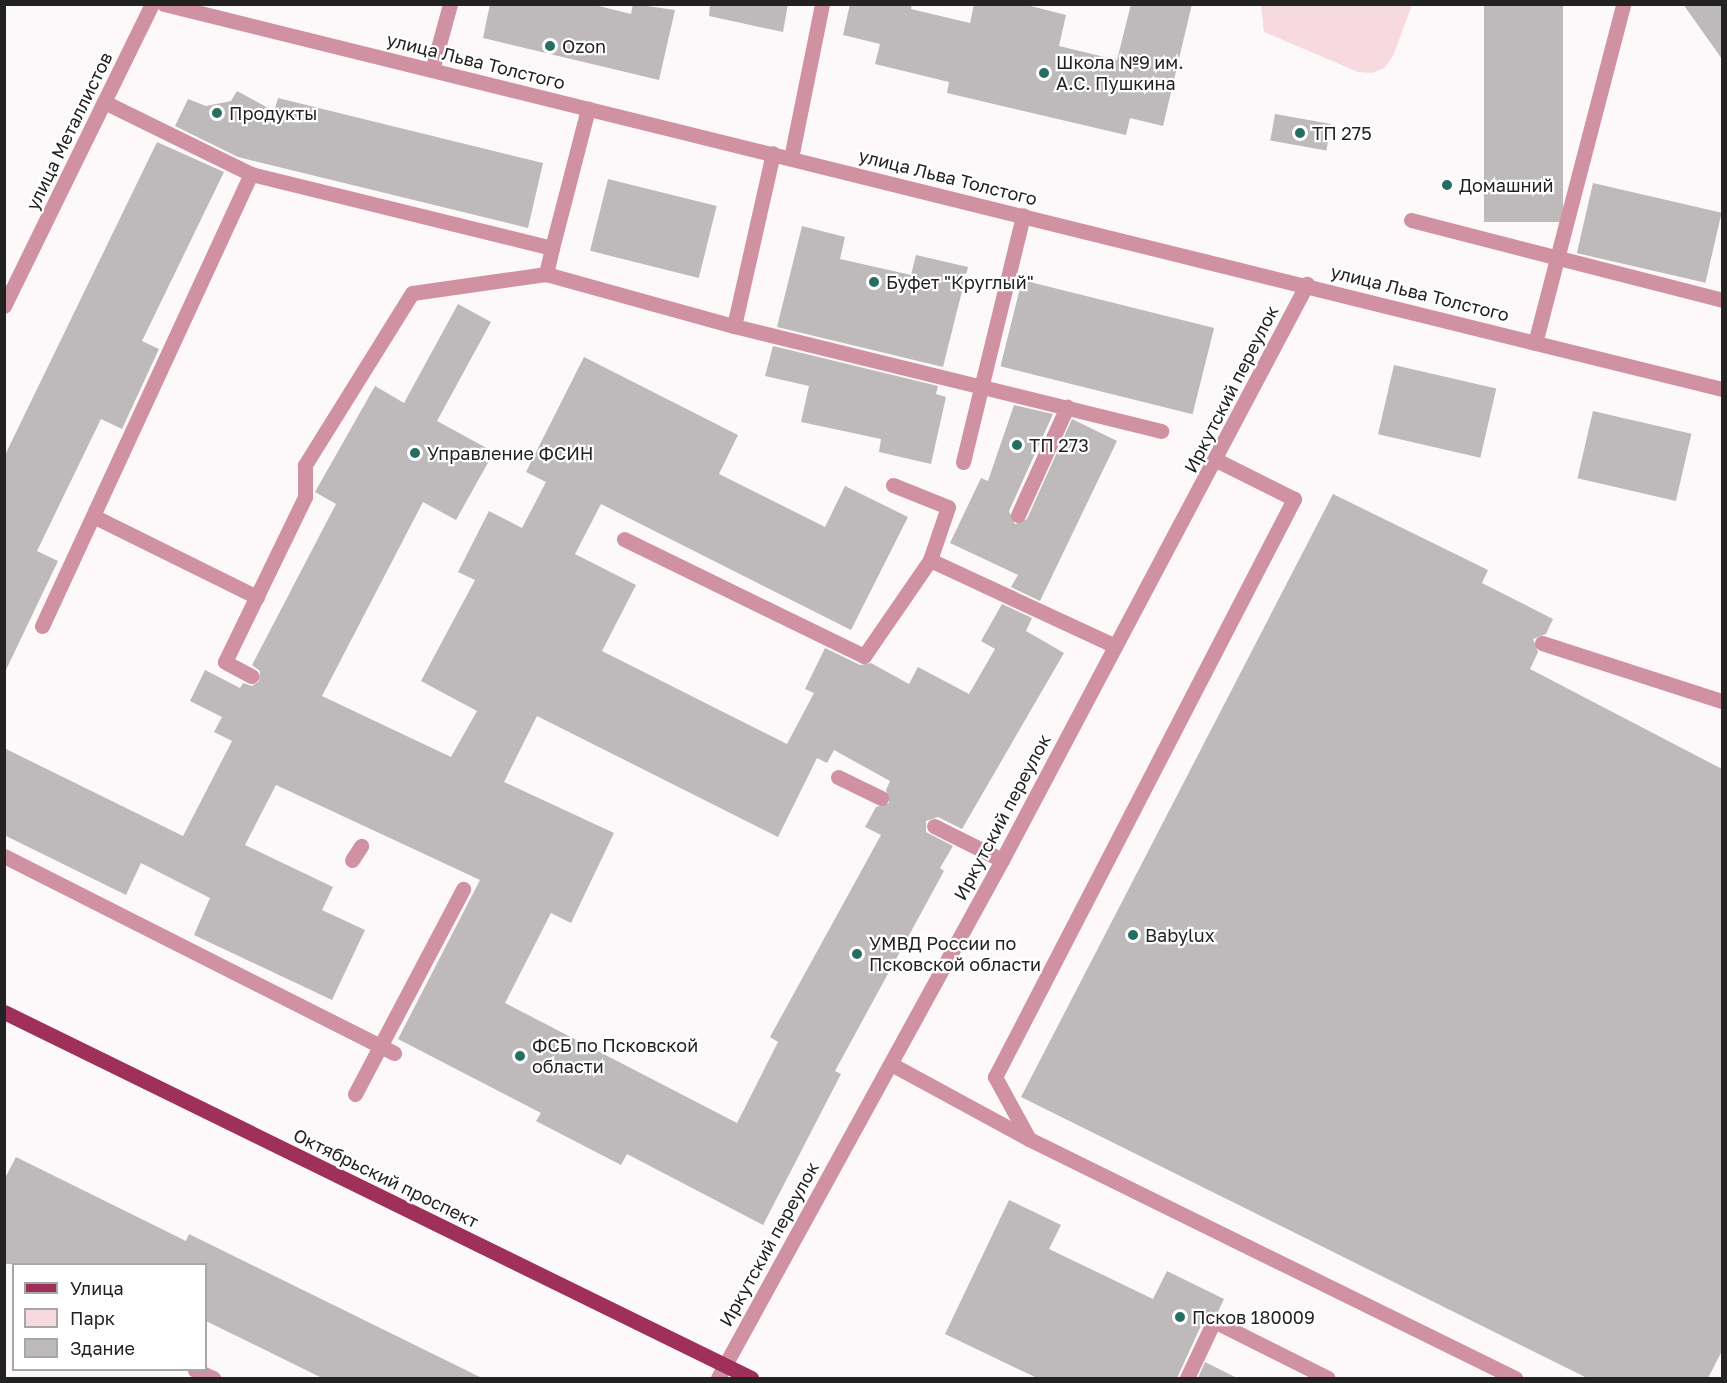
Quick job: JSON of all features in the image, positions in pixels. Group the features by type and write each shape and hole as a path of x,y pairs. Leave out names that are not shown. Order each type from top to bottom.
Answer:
{"main road":[{"name":"Октябрьский проспект","path":"4,1012 722,1372 752,1378"}],"street":[{"name":"улица Металлистов","path":"4,306 152,4"},
{"name":"улица Льва Толстого","path":"165,4 1307,284 1722,389"},
{"path":"432,70 450,4"},
{"path":"791,158 822,4"},
{"path":"1535,343 1623,4"},
{"path":"104,102 251,174 552,248"},
{"path":"546,274 588,109"},
{"path":"734,326 773,153"},
{"path":"42,626 251,174"},
{"path":"963,462 979,386 1023,215"},
{"path":"1412,220 1556,260 1722,300"},
{"path":"251,676 225,662 305,497 305,465 412,293 546,274 734,326 1161,431"},
{"name":"Иркутский переулок","path":"722,1372 1002,860 1216,460 1307,284"},
{"path":"1018,515 1067,407"},
{"path":"1029,1138 995,1077 1294,499 1216,460"},
{"path":"624,539 864,656 930,560 948,507 893,485"},
{"path":"93,516 257,597"},
{"path":"930,560 1115,646"},
{"path":"1542,643 1722,701"},
{"path":"838,777 881,798"},
{"path":"934,825 1002,860"},
{"path":"352,860 361,846"},
{"path":"4,856 394,1053"},
{"path":"355,1094 463,889"},
{"path":"891,1064 1029,1138 1515,1378"},
{"path":"1187,1378 1214,1321 1328,1378"},
{"path":"197,1371 213,1378"}],"green space":[{"path":"1261,4 1412,5 1393,56 1384,68 1372,73 1358,72 1264,32"}],"building":[{"path":"490,4 591,4 631,14 633,4 675,10 659,80 483,38"},
{"path":"710,4 788,4 783,32 709,16"},
{"name":"Школа №9 им. А.С. Пушкина","path":"850,4 912,4 911,9 970,23 974,4 1023,4 1066,15 1059,46 1117,60 1131,4 1192,4 1163,126 1130,118 1126,135 947,93 949,82 875,64 880,44 843,35"},
{"path":"1484,4 1563,4 1563,222 1484,222"},
{"path":"1683,4 1722,4 1722,59"},
{"path":"237,91 274,111 278,98 543,163 528,228 238,157 175,126 188,99 206,106 231,101"},
{"name":"ТП 275","path":"1275,114 1331,124 1326,150 1270,141"},
{"path":"157,142 224,172 142,341 159,349 122,429 101,419 37,551 58,561 4,674 4,457"},
{"path":"608,179 717,206 699,278 590,251"},
{"path":"1593,183 1722,213 1705,283 1577,253"},
{"path":"802,226 845,237 840,259 911,275 916,255 968,267 943,367 777,327"},
{"path":"1022,280 1214,328 1193,414 1000,366"},
{"path":"458,304 491,322 437,421 494,452 456,520 423,502 322,696 451,757 477,711 421,681 475,580 458,572 489,511 522,528 546,482 526,472 584,357 738,435 719,474 825,527 845,486 908,517 851,630 601,504 575,554 636,585 602,651 787,744 814,693 805,689 825,648 860,665 871,663 909,684 918,667 969,694 995,649 981,641 1002,604 1032,618 1026,631 1064,653 962,829 938,817 926,821 926,832 953,846 940,868 944,871 835,1071 841,1074 763,1225 627,1154 621,1165 536,1121 541,1113 398,1039 480,880 276,785 245,845 333,887 322,910 365,930 332,1000 194,935 210,898 141,863 126,895 4,835 4,748 183,836 232,741 214,732 222,717 190,701 205,670 240,688 243,683 252,686 259,681 260,671 252,665 336,504 315,492 375,386 404,403","holes":["537,716 778,837 817,758 827,763 834,750 890,781 886,790 889,803 876,807 865,827 881,835 770,1037 778,1042 737,1123 505,1003 551,913 571,923 614,833 504,782"]},
{"path":"773,346 938,386 936,394 946,397 931,464 879,452 881,439 801,422 809,386 765,376"},
{"path":"1394,365 1496,389 1480,458 1378,434"},
{"path":"1014,405 1053,414 1009,511 1015,524 1027,519 1072,419 1117,441 1040,601 1011,587 1018,575 950,543 981,478 988,481"},
{"path":"1593,411 1691,434 1676,501 1577,478"},
{"path":"1333,494 1488,570 1482,583 1553,619 1546,634 1533,639 1538,652 1530,669 1722,769 1722,1351 1708,1378 1587,1378 1021,1097"},
{"path":"16,1157 186,1241 189,1234 482,1378 322,1378 207,1321 207,1263 4,1264 4,1180"},
{"path":"1009,1200 1061,1225 1049,1249 1153,1299 1167,1271 1224,1299 1218,1312 1205,1317 1177,1378 1037,1378 945,1334"},
{"path":"1205,1362 1237,1378 1198,1378"}],"place":[{"name":"Ozon","path":"550,46"},
{"name":"Школа №9 им. А.С. Пушкина","path":"1044,73"},
{"name":"Продукты","path":"217,113"},
{"name":"ТП 275","path":"1300,133"},
{"name":"Домашний","path":"1447,185"},
{"name":"Буфет \"Круглый\"","path":"874,282"},
{"name":"ТП 273","path":"1017,445"},
{"name":"Управление ФСИН","path":"415,453"},
{"name":"Babylux","path":"1133,935"},
{"name":"УМВД России по Псковской области","path":"857,954"},
{"name":"ФСБ по Псковской области","path":"520,1056"},
{"name":"Псков 180009","path":"1180,1317"}]}
